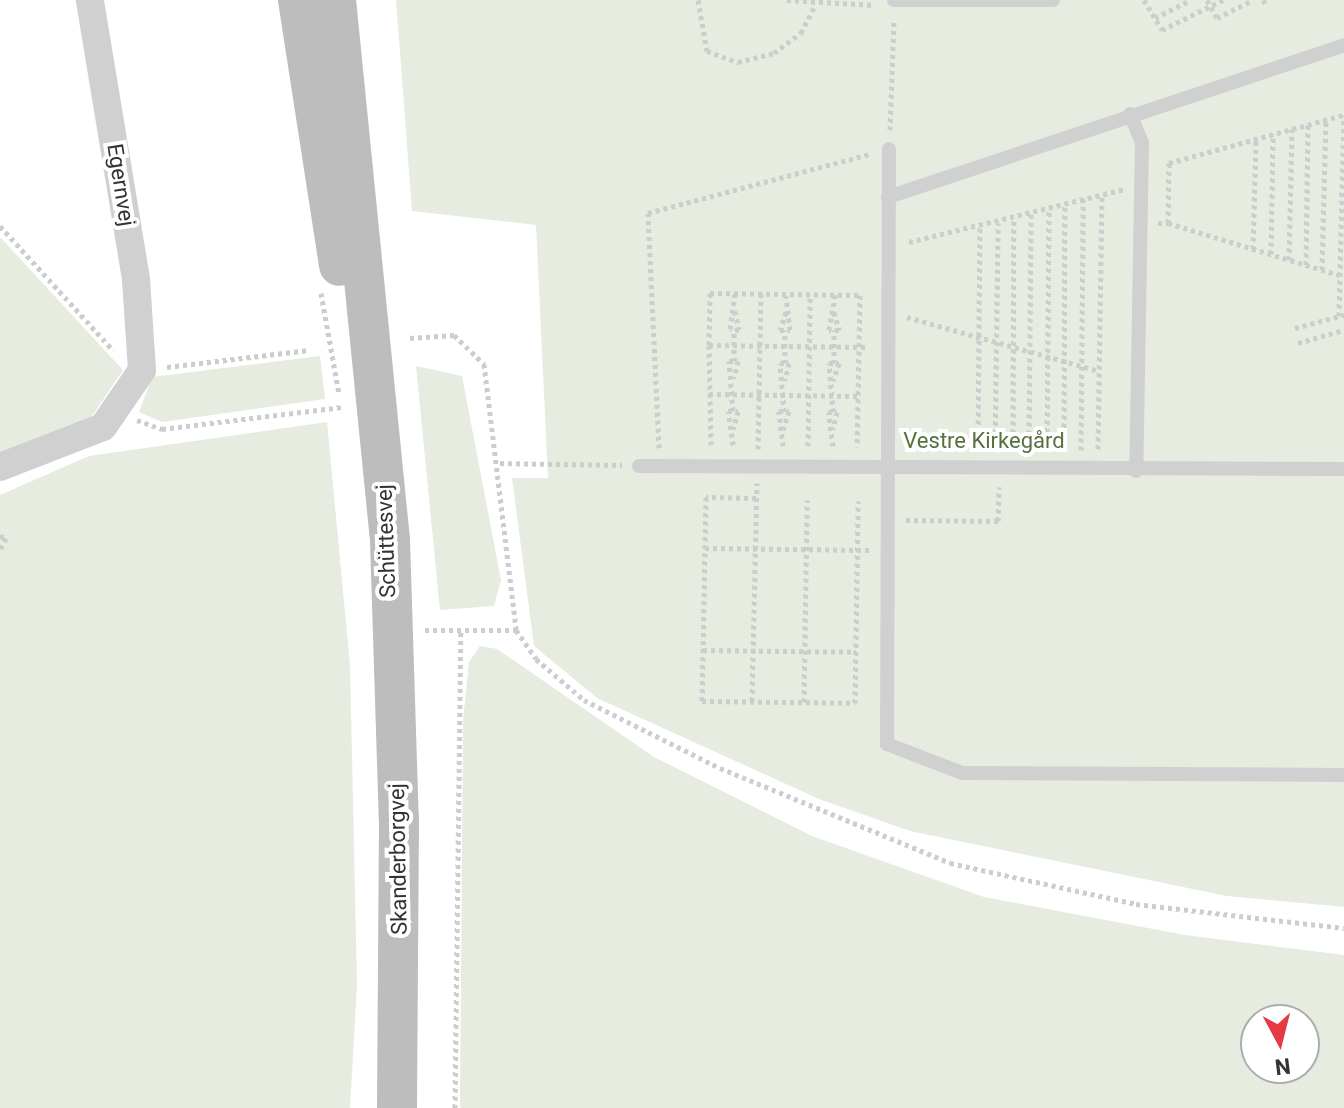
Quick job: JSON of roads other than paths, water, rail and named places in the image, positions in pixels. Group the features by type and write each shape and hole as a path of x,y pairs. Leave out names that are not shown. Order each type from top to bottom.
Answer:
{"main road":[{"name":"Schüttesvej","path":"298,0 402,620"},
{"name":"Schüttesvej","path":"336,0 402,620"},
{"name":"Skanderborgvej","path":"397,1108 402,620"}],"street":[{"name":"Egernvej","path":"0,467 79,442 116,416 142,370 136,279 90,0"}],"lane":[{"path":"894,3 1053,0"},
{"path":"888,197 1344,45"},
{"path":"1130,114 1142,142 1136,471"},
{"path":"889,149 887,744 903,756 962,773 1344,775"},
{"path":"632,466 1098,471 1344,469"}],"park label":[{"name":"Vestre Kirkegård","path":"984,441"}]}
